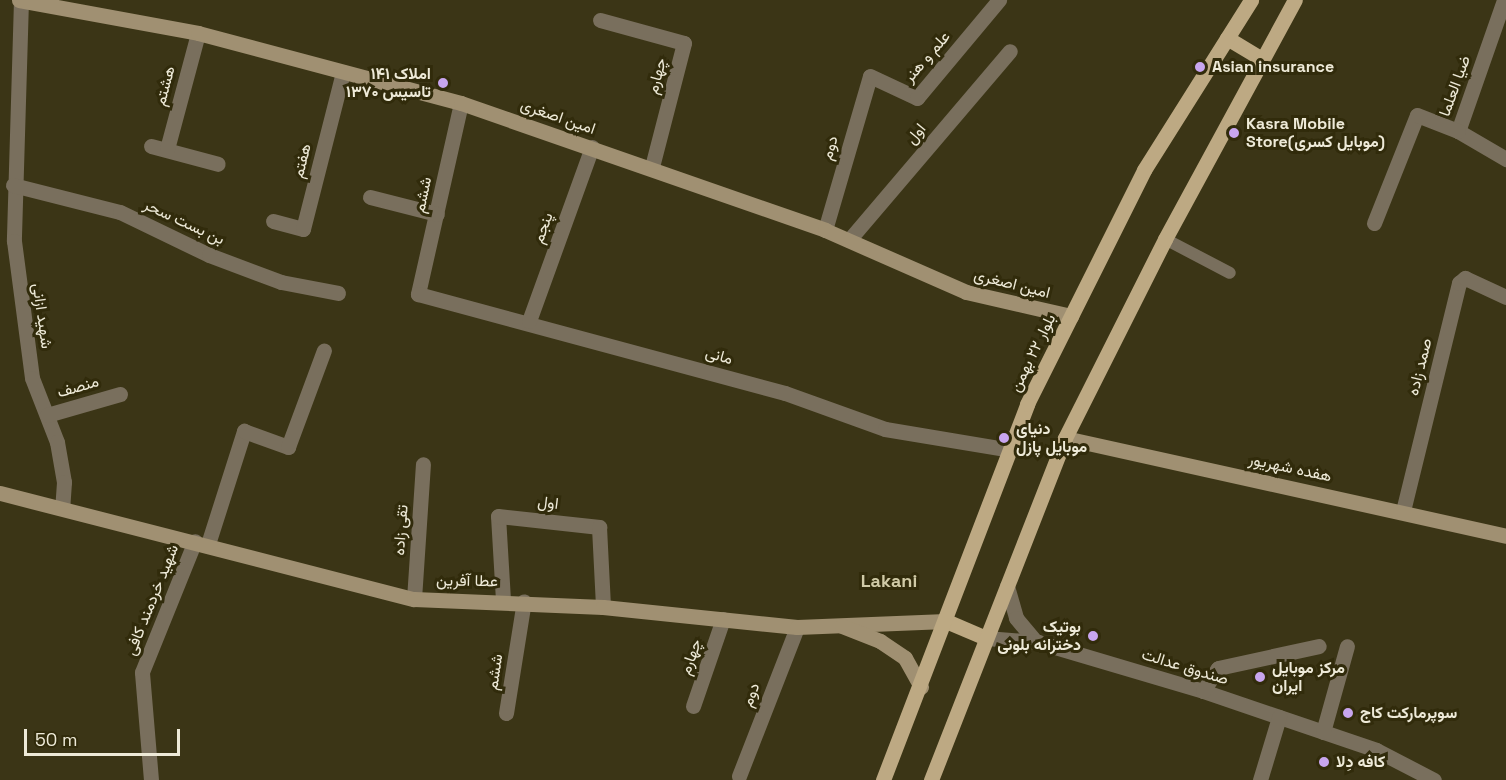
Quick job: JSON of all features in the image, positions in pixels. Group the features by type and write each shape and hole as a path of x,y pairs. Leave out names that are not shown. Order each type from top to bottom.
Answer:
{"main road":[{"name":"بلوار ۲۲ بهمن","path":"883,780 921,687 1027,404 1144,170 1251,0"},
{"path":"931,780 1065,438 1165,239 1295,0"},
{"path":"1227,38 1262,59"},
{"path":"946,621 986,638"}],"street":[{"name":"امین اصغری","path":"20,0 198,33 460,103 652,167 825,230 966,292 1071,316"},
{"name":"شهید ازانی","path":"20,0 7,124 13,185 7,239 32,378 57,442 64,482 62,508"},
{"name":"علم و هنر","path":"870,76 917,98 999,0"},
{"name":"ضیا العلما","path":"1504,0 1458,131 1506,159"},
{"name":"چهارم","path":"600,20 684,42 652,167"},
{"name":"هشتم","path":"167,149 198,33"},
{"name":"اول","path":"849,240 1010,51"},
{"name":"هفتم","path":"273,221 303,229 343,72"},
{"name":"دوم","path":"825,230 870,76"},
{"name":"ششم","path":"418,294 460,103"},
{"path":"1374,223 1417,114 1458,131"},
{"path":"151,146 218,164"},
{"name":"پنجم","path":"529,321 592,147"},
{"name":"بن بست سحر","path":"13,185 120,212 209,255 281,282 338,293"},
{"path":"370,196 437,214"},
{"name":"صمد زاده","path":"1403,511 1459,283 1465,278 1506,297"},
{"name":"مانی","path":"418,294 529,321 785,393 885,429 1010,450"},
{"name":"شهید خردمند کافی","path":"151,780 142,672 202,543 244,431 288,447 324,350"},
{"name":"منصف","path":"47,415 120,394"},
{"name":"هفده شهریور","path":"1065,438 1403,511 1506,536"},
{"name":"تقی زاده","path":"414,598 423,464"},
{"name":"عطا آفرین","path":"0,493 414,598 525,601 797,627 946,621"},
{"name":"اول","path":"503,600 498,516 599,527 603,607"},
{"path":"1007,586 1016,618 1026,635 1038,642"},
{"name":"ششم","path":"506,713 525,601"},
{"name":"چهارم","path":"693,706 723,619"},
{"path":"836,624 880,641 905,658 921,687"},
{"name":"دوم","path":"739,776 797,627"},
{"name":"صندوق عدالت","path":"986,638 1038,642 1203,691 1376,750 1409,774 1434,780"},
{"path":"1203,691 1218,668 1319,646"},
{"path":"1323,732 1347,646"},
{"path":"1260,780 1279,717"}],"lane":[{"path":"1165,239 1230,273"}],"place":[{"name":"Asian insurance","path":"1200,67"},
{"name":"املاک ۱۴۱ تاسیس ۱۳۷۰","path":"443,83"},
{"name":"Kasra Mobile Store(موبایل کسری)","path":"1234,133"},
{"name":"دنیای موبایل پازل","path":"1004,438"},
{"name":"بوتیک دخترانه بلونی","path":"1093,636"},
{"name":"مرکز موبایل ایران","path":"1260,677"},
{"name":"سوپرمارکت کاج","path":"1348,713"},
{"name":"کافه دِلا","path":"1324,762"}],"district":[{"name":"Lakani","path":"889,581"}]}
